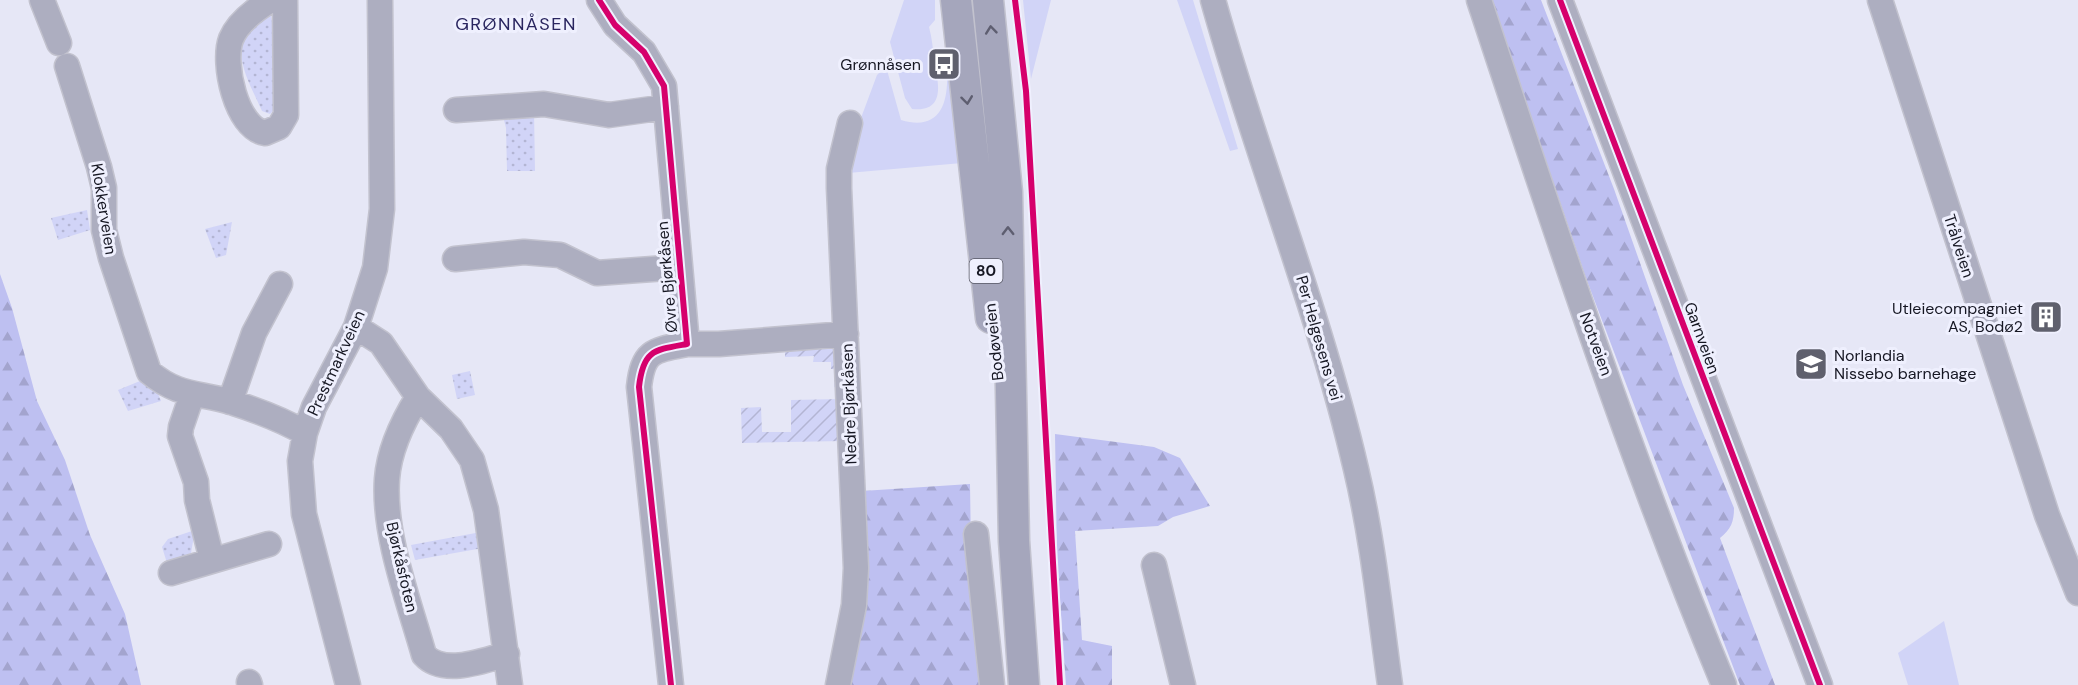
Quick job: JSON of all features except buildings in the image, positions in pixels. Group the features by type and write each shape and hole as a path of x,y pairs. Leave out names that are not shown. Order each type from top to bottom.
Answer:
{"main road":[{"name":"Bodøveien","path":"956,0 1014,542 1024,685"},
{"name":"Bodøveien","path":"988,0 1007,192 1014,542"}],"street":[{"name":"Klokkerveien","path":"42,0 63,55 99,167 104,189 104,230 142,359 149,372 162,383 192,395 230,402 305,433"},
{"path":"271,0 236,29 228,53 229,70 241,111 247,123 265,133 279,127 286,115 285,0"},
{"name":"Prestmarkveien","path":"348,685 304,514 300,461 305,433 314,407 356,327 375,268 382,209 380,0"},
{"name":"Øvre Bjørkåsen","path":"599,0 615,25 644,52 664,87 687,344"},
{"name":"Per Helgesens vei","path":"1213,0 1242,104 1308,295 1356,467 1369,527 1390,685"},
{"name":"Notveien","path":"1479,0 1586,317 1693,612 1724,685"},
{"name":"Garnveien","path":"1560,0 1820,685"},
{"name":"Trålveien","path":"1880,0 2047,515 2078,593"},
{"path":"456,110 544,104 609,115 666,107"},
{"name":"Nedre Bjørkåsen","path":"838,685 854,605 856,568 839,169 850,123"},
{"name":"Øvre Bjørkåsen","path":"455,260 524,252 560,255 597,273 680,267"},
{"path":"230,402 254,333 280,284"},
{"path":"356,327 381,343 418,397 460,439 472,460 480,482 510,685"},
{"name":"Øvre Bjørkåsen","path":"671,685 639,387 641,370 647,355 658,349 687,344 719,344 846,334"},
{"path":"192,395 180,436 196,482 197,500 212,560"},
{"name":"Bjørkåsfoten","path":"418,397 391,456 387,478 387,503 399,562 424,655 430,661 444,666 507,654"},
{"path":"976,534 992,685"},
{"path":"171,573 269,544"},
{"path":"1154,566 1183,685"}],"shaded area":[{"path":"904,0 935,0 935,20 929,27 938,94 931,106 923,109 912,109 905,98 890,42"},
{"path":"1023,0 1051,0 1031,79"},
{"path":"1177,0 1193,0 1238,149 1230,151"},
{"path":"267,15 271,15 275,43 274,110 270,114 262,111 242,60 242,48 246,37 254,26"},
{"path":"883,69 887,70 901,120 913,123 924,122 938,114 945,98 947,76 956,103 962,163 848,173 858,126 877,75"},
{"path":"534,111 535,171 507,171 506,128 502,112"},
{"path":"87,210 90,230 58,240 51,218"},
{"path":"232,222 226,255 216,258 205,229"},
{"path":"836,345 841,387 834,387 835,369 831,369 831,362 813,362 814,356 785,357 785,347"},
{"path":"470,371 475,395 457,399 452,375"},
{"path":"140,381 157,391 161,401 128,411 118,390"},
{"path":"841,399 843,441 742,443 741,408 761,407 762,432 791,432 791,400"},
{"path":"195,530 191,553 167,563 162,547 168,539"},
{"path":"481,532 483,548 415,560 411,545"},
{"path":"1944,621 1959,685 1908,685 1898,653"}],"green space":[{"path":"1491,0 1541,0 1614,189 1683,385 1734,508 1731,525 1720,538 1775,685 1740,685 1586,278"},
{"path":"0,274 12,308 37,401 65,460 90,535 125,614 141,685 0,685"},
{"path":"1055,434 1154,447 1180,458 1210,506 1173,517 1158,526 1075,531 1082,640 1112,646 1112,685 1066,685 1057,557"},
{"path":"970,484 971,550 985,685 849,685 862,491"}],"cycle path":[{"path":"599,0 615,25 644,52 664,86 687,344 658,350 652,354 644,366 639,387 671,685"},
{"path":"1015,0 1026,91 1060,685"},
{"path":"1560,0 1820,685"}],"place":[{"name":"Grønnåsen","path":"944,64"},
{"name":"Utleiecompagniet AS, Bodø2","path":"2046,317"},
{"name":"Norlandia Nissebo barnehage","path":"1811,364"}],"district":[{"name":"GRØNNÅSEN","path":"516,24"}]}
